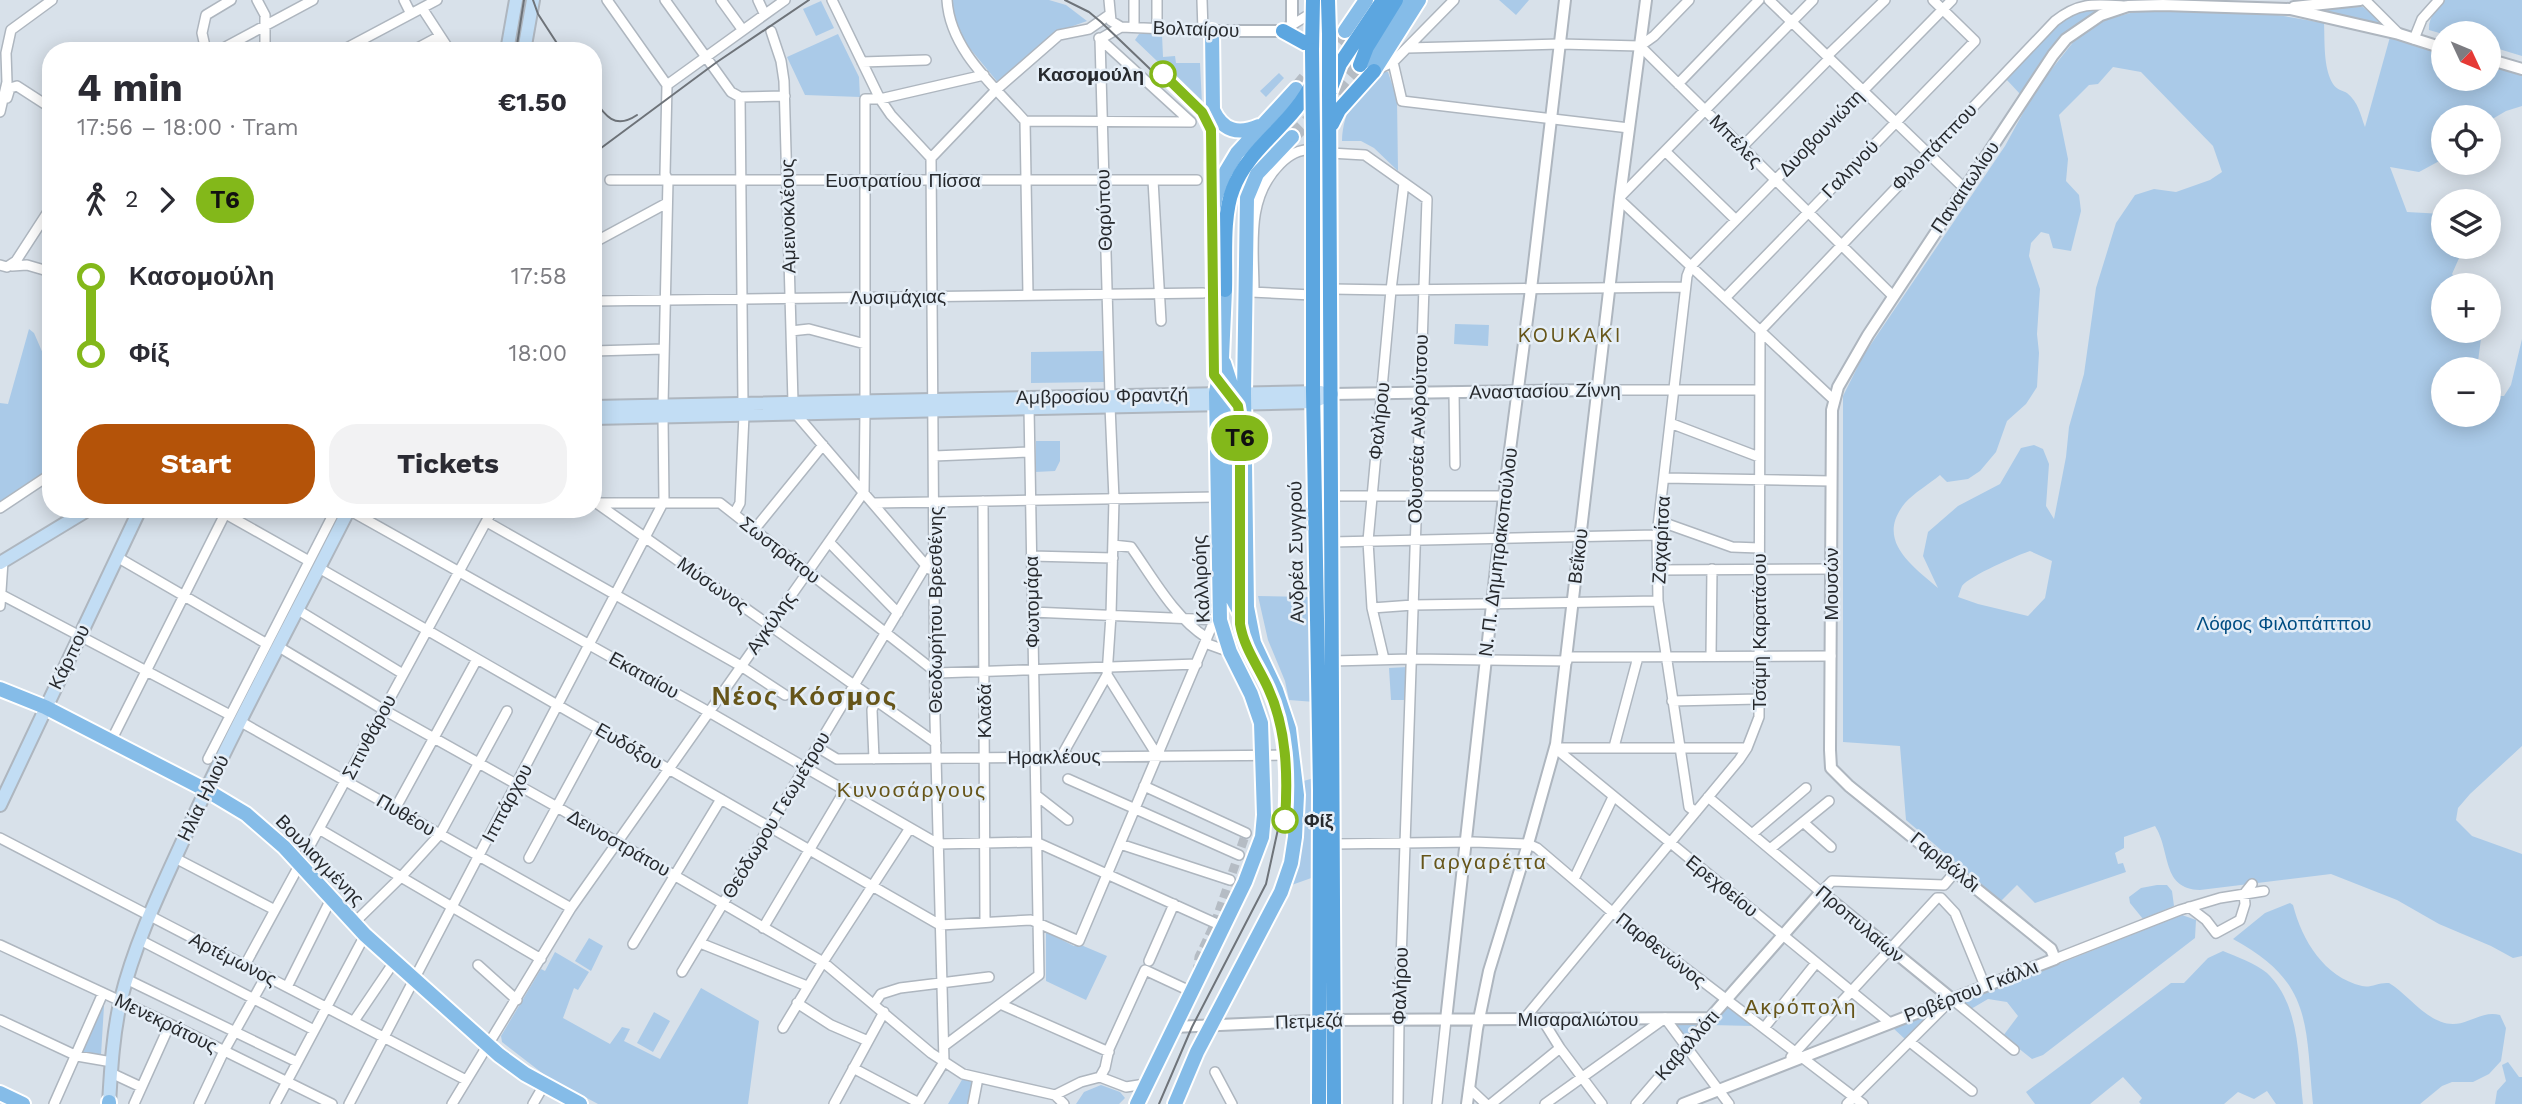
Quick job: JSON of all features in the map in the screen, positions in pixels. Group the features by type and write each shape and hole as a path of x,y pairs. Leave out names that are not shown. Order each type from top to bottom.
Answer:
{"highway":[{"name":"Ανδρέα Συγγρού","path":"1319,1104 1327,1020 1334,844 1328,0"},
{"path":"1329,30 1335,0"},
{"path":"1329,93 1334,76 1383,0"},
{"path":"1360,65 1367,47 1396,0"},
{"name":"Ανδρέα Συγγρού","path":"1313,6 1312,295 1320,780 1327,1020 1335,1104"},
{"path":"1288,28 1312,48"},
{"path":"1330,132 1339,110 1374,71"},
{"path":"1225,290 1228,210 1233,189 1245,167 1295,111 1313,81"}],"main road":[{"path":"509,42 516,0"},
{"path":"526,42 533,0"},
{"path":"1345,31 1366,0"},
{"path":"1360,65 1406,0"},
{"path":"1374,71 1419,0"},
{"path":"1207,31 1213,110 1217,119 1225,128 1244,132 1264,124"},
{"path":"1175,1104 1178,1092 1211,1026 1277,901 1291,863 1295,837 1297,795 1294,755 1284,711 1251,633 1231,598 1228,581 1230,398 1222,358 1225,290 1214,265 1213,211 1216,196 1230,164 1242,147 1296,89"},
{"name":"Καλλιρόης","path":"1135,1102 1245,882 1262,837 1263,755 1258,712 1217,621 1216,497 1230,398 1250,293 1249,192 1257,174 1292,136"},
{"name":"Αμβροσίου Φραντζή","path":"602,417 663,411 1313,397 1332,394"},
{"name":"Αμβροσίου Φραντζή","path":"933,405 1029,408 1110,401"},
{"name":"Αμβροσίου Φραντζή","path":"602,408 663,411"},
{"path":"1,562 72,518"},
{"name":"Κάρπου","path":"0,805 4,788 46,707 136,518"},
{"name":"Ηλία Ηλιού","path":"109,1103 120,1001 149,915 206,790 235,718 273,645 298,610 314,564 344,518"},
{"name":"Βουλιαγμένης","path":"0,689 46,707 206,790 267,830 365,935 488,1045 525,1074 580,1104"},
{"path":"0,1093 23,1104"}],"street":[{"path":"0,114 11,30 52,0"},
{"path":"204,42 202,33 206,15 231,0"},
{"path":"257,0 265,15 265,42"},
{"path":"235,42 313,0"},
{"path":"404,0 411,14"},
{"path":"358,42 437,0"},
{"path":"607,0 667,85 664,501"},
{"path":"665,0 731,92 740,97 785,96"},
{"path":"721,0 741,29"},
{"path":"758,0 764,13"},
{"path":"667,85 741,29 785,0"},
{"path":"832,0 880,99 931,158 997,89 1059,35 1089,29 1109,15"},
{"path":"947,0 955,36 984,75 1025,121 1028,295"},
{"path":"1109,0 1111,21 1121,27"},
{"path":"1134,0 1134,27"},
{"path":"1157,0 1157,28"},
{"path":"1202,0 1207,31"},
{"path":"1288,28 1292,0"},
{"path":"1374,71 1393,62 1454,0"},
{"name":"Ν. Π. Δημητρακοπούλου","path":"1437,1104 1499,538 1565,0"},
{"name":"Βεΐκου","path":"1467,1104 1478,1020 1489,971 1555,748 1646,0"},
{"path":"1407,48 1560,44 1640,46 1654,36 1689,0"},
{"path":"1678,83 1759,0"},
{"path":"1769,0 1964,188"},
{"path":"1813,0 1620,199 1833,400"},
{"path":"1742,147 1885,0"},
{"path":"1933,0 1942,9"},
{"name":"Δυοβουνιώτη","path":"1691,266 1952,0"},
{"path":"2290,9 2299,5 2362,0 2399,34"},
{"path":"2414,39 2422,19 2439,0"},
{"path":"2128,6 2230,4 2290,9 2399,34 2431,44"},
{"path":"1288,28 1313,6"},
{"name":"Φιλοπάππου","path":"1760,331 2038,38 2068,11 2082,6 2128,6"},
{"name":"Παναιτωλίου","path":"1833,400 1846,371 1893,296 2066,39 2101,15 2128,6"},
{"path":"422,8 444,42"},
{"name":"Γαληνού","path":"1725,298 1975,41 1942,9"},
{"name":"Βολταίρου","path":"1100,39 1121,27 1207,31 1288,28"},
{"path":"1025,121 1191,122 1089,29"},
{"name":"Αμεινοκλέους","path":"771,31 781,61 785,96 794,408"},
{"path":"429,42 440,36"},
{"name":"Θαρύπου","path":"1100,39 1114,499 1107,671"},
{"name":"Μπέλες","path":"1640,46 1893,296"},
{"path":"862,62 926,60"},
{"path":"1393,62 1402,101 1629,128"},
{"path":"2501,63 2522,69"},
{"path":"864,492 865,99 880,99 984,75"},
{"path":"0,114 10,89 15,86 42,102"},
{"path":"734,514 740,503 743,409 740,97"},
{"name":"Καλλιρόης","path":"1250,293 1254,215 1262,187 1288,157 1313,142"},
{"path":"1665,152 1736,220"},
{"path":"1330,153 1365,155 1404,183"},
{"name":"Θεοδωρήτου Βρεσθένης","path":"931,158 937,844 944,1062"},
{"name":"Ευστρατίου Πίσσα","path":"610,180 1197,180"},
{"path":"1153,180 1161,321"},
{"name":"Οδυσσέα Ανδρούτσου","path":"1404,183 1427,199 1411,659"},
{"name":"Φαλήρου","path":"1384,659 1372,608 1368,541 1391,290 1404,183"},
{"path":"602,238 667,202"},
{"path":"12,266 42,221"},
{"path":"0,265 26,265 42,269"},
{"name":"Ζαχαρίτσα","path":"1691,266 1685,287 1657,535 1658,601 1672,701 1689,807 1696,811"},
{"path":"1331,289 1685,287"},
{"name":"Λυσιμάχιας","path":"602,301 1203,293"},
{"path":"1250,293 1312,295"},
{"path":"791,331 809,329 865,344"},
{"name":"Τσάμη Καρατάσου","path":"1524,1018 1747,748 1759,717 1760,331"},
{"path":"602,351 664,349"},
{"name":"Αναστασίου Ζίννη","path":"1332,394 1759,390"},
{"path":"1454,392 1455,465"},
{"name":"Μουσών","path":"1831,768 1833,400"},
{"path":"794,408 927,564 935,578"},
{"name":"Φωτομάρα","path":"1000,1004 1039,975 1029,408"},
{"path":"1670,422 1759,457"},
{"path":"754,530 823,445"},
{"path":"933,456 1030,452"},
{"path":"1664,478 1831,481"},
{"path":"0,508 42,480"},
{"name":"Αγκύλης","path":"454,1103 571,908 864,492"},
{"path":"1331,496 1504,496"},
{"path":"875,503 1216,497"},
{"name":"Ιππάρχου","path":"349,1104 664,501"},
{"name":"Κλαδά","path":"983,501 985,921"},
{"name":"Σωστράτου","path":"602,502 720,503 937,673"},
{"name":"Μύσωνος","path":"602,507 936,743"},
{"path":"111,741 218,518"},
{"name":"Ευδόξου","path":"233,518 940,925"},
{"name":"Ηλία Ηλιού","path":"273,645 314,564 332,518"},
{"name":"Εκαταίου","path":"366,518 937,844"},
{"name":"Σπινθάρου","path":"245,965 489,518"},
{"path":"1659,521 1732,547 1759,548"},
{"path":"487,522 741,666 785,695"},
{"path":"1331,542 1657,535"},
{"path":"829,542 898,613"},
{"path":"1113,545 1131,547 1183,618 1206,640 1230,652"},
{"name":"Θεόδωρου Γεωμέτρου","path":"682,972 935,550"},
{"path":"1031,556 1112,558"},
{"name":"Δεινοστράτου","path":"117,557 823,962 944,1062 963,1074 1055,1095"},
{"path":"0,606 1,562"},
{"path":"1711,656 1712,569"},
{"path":"1658,570 1831,569"},
{"name":"Πυθέου","path":"1,594 235,718 571,908"},
{"path":"1372,608 1658,601"},
{"path":"298,610 403,674"},
{"path":"940,925 985,921 1038,922 1079,941 1206,640 1217,621 1032,612"},
{"path":"1332,661 1831,656"},
{"path":"1614,747 1638,657"},
{"path":"395,809 477,659"},
{"name":"Φαλήρου","path":"1398,1104 1411,659"},
{"path":"937,673 984,670 1107,671 1197,664"},
{"path":"1107,671 1157,755"},
{"path":"1061,757 1107,671"},
{"path":"1672,701 1759,699"},
{"path":"874,759 872,710 876,700"},
{"path":"354,923 440,834 506,711"},
{"name":"Ηλία Ηλιού","path":"208,759 235,718"},
{"path":"530,858 599,729"},
{"name":"Ηρακλέους","path":"817,747 837,759 1294,755"},
{"path":"1555,748 1747,748"},
{"name":"Ερεχθείου","path":"1555,748 1890,1023"},
{"name":"Γαριβάλδι","path":"1831,768 1875,807 2051,949 2055,959"},
{"path":"1068,779 1239,855"},
{"path":"1144,786 1246,833"},
{"path":"1752,834 1806,788"},
{"path":"763,928 845,790"},
{"path":"1035,795 1068,820"},
{"path":"1574,879 1613,797"},
{"name":"Προπυλαίων","path":"1708,797 2014,1050"},
{"path":"633,944 721,799"},
{"path":"1769,849 1829,801"},
{"path":"1803,822 1831,847"},
{"path":"783,1028 807,986 910,828"},
{"path":"319,829 541,959"},
{"name":"Αρτέμωνος","path":"0,838 466,1080"},
{"path":"937,844 1036,842 1215,923"},
{"path":"1120,844 1230,880"},
{"path":"1334,844 1528,844"},
{"name":"Παρθενώνος","path":"1528,844 1537,848 1612,912 1863,1104"},
{"path":"175,858 275,910"},
{"path":"1821,892 1832,881 1843,880 1944,885 1956,871"},
{"path":"2189,907 2206,920 2216,933 2240,920 2245,904 2244,894 2252,884"},
{"name":"Ροβέρτου Γκάλλι","path":"1683,1104 1782,1065 1798,1056 2189,907 2264,891"},
{"name":"Καβαλλότι","path":"1636,1104 1821,892"},
{"path":"1798,1056 1851,991 1934,900 1941,898 1955,912 1985,986"},
{"path":"286,987 331,899"},
{"path":"1100,1077 1174,904"},
{"path":"275,1104 365,935"},
{"path":"139,940 314,1030"},
{"path":"699,943 807,986"},
{"name":"Μενεκράτους","path":"0,945 170,1024 332,1104"},
{"path":"354,1021 394,962"},
{"path":"1763,1028 1816,963"},
{"path":"478,965 517,1000"},
{"path":"1147,966 1191,991"},
{"path":"199,1104 224,1051 266,976"},
{"path":"874,1004 881,994 891,990 989,977"},
{"path":"126,979 297,1062"},
{"path":"54,1104 103,993"},
{"path":"1847,1104 1952,999"},
{"path":"797,1003 831,1025 868,1041"},
{"path":"944,1046 1000,1004 1109,1052"},
{"path":"834,1104 884,1012"},
{"path":"1545,1104 1665,1018 1729,1104"},
{"name":"Μισαραλιώτου","path":"1446,1020 1710,1018"},
{"path":"1542,1019 1602,1104"},
{"path":"0,1020 77,1056 112,1068 142,1087"},
{"name":"Πετμεζά","path":"1173,1027 1327,1020 1446,1020"},
{"path":"134,1104 170,1024"},
{"path":"1910,1042 1972,1091"},
{"path":"1469,1088 1488,1104 1560,1048"},
{"path":"853,1068 919,1104 944,1062"},
{"path":"1215,1072 1232,1104"},
{"path":"1064,1104 1055,1095 1081,1082 1100,1077 1124,1087 1145,1084"},
{"path":"973,1104 978,1078"},
{"path":"533,1104 544,1085"}],"green space":[{"path":"952,0 1049,0 1066,5 1087,21 1059,31 1000,85 958,34"},
{"path":"1499,0 1529,0 1516,15"},
{"path":"2445,0 2522,0 2522,56 2501,50 2501,21 2431,21 2429,30 2429,26 2432,17"},
{"path":"821,1 834,28 816,36 803,9"},
{"path":"2363,7 2388,27 2319,10 2319,8"},
{"path":"2089,9 2105,9 2084,21 2021,95 2006,79 2054,28 2077,13"},
{"name":"Λόφος Φιλοπάππου","path":"2242,9 2324,23 2325,54 2330,77 2338,89 2347,93 2354,101 2365,127 2390,37 2431,48 2431,91 2501,91 2501,66 2522,72 2522,106 2501,114 2501,105 2431,105 2431,166 2419,172 2390,167 2407,212 2431,213 2431,259 2459,259 2452,273 2431,273 2431,343 2480,343 2479,357 2431,357 2431,427 2501,427 2501,396 2504,396 2511,385 2522,339 2522,746 2470,794 2458,808 2456,820 2472,836 2522,854 2522,956 2513,958 2439,924 2397,900 2331,874 2200,890 2188,888 2173,876 2155,826 2124,837 2124,848 2115,853 2118,864 2123,863 2126,872 2035,903 2017,885 2001,901 1906,820 1900,746 1843,742 1843,396 1863,356 2005,146 2036,89 2074,41 2104,20 2138,11","holes":["2113,67 2141,72 2213,146 2222,172 2210,180 2176,192 2154,189 2135,195 2116,223 2096,288 2084,374 2069,427 2054,519 2046,506 2049,464 2043,449 2034,445 2021,448 2000,484 1958,506 1928,532 1923,556 1938,588 1900,551 1894,529 1897,516 1909,499 1940,475 1947,482 1968,479 1980,471 1996,452 2007,421 2026,404 2037,387 2040,289 2029,256 2031,243 2041,232 2049,234 2053,248 2071,251 2081,211 2079,195 2066,181 2068,159 2059,115 2089,85 2098,84","2030,551 2052,561 2045,598 2028,616 1958,597 1966,582"]},
{"path":"838,34 859,77 860,97 805,95 787,57"},
{"path":"1139,34 1162,34 1163,57 1175,56 1176,63 1200,63 1202,104 1135,40"},
{"path":"1380,72 1388,72 1397,99 1398,171 1374,148 1361,141 1342,141 1348,111 1364,87"},
{"path":"1279,73 1284,78 1266,97 1260,91"},
{"path":"1455,324 1489,325 1488,346 1454,344"},
{"path":"29,329 34,333 42,351 42,477 0,506 0,403 8,404"},
{"path":"1104,351 1104,382 1031,383 1031,352"},
{"path":"1036,441 1060,441 1060,461 1055,471 1035,472"},
{"path":"1258,596 1310,597 1315,702 1289,700 1285,681 1268,640"},
{"path":"1407,667 1408,700 1391,700 1389,668"},
{"path":"1314,778 1317,876 1286,887 1300,782"},
{"path":"2167,885 2172,891 2174,906 2143,919 2130,903 2129,897 2141,888"},
{"path":"2290,903 2302,931 2317,955 2326,966 2348,981 2362,986 2389,983 2427,1014 2444,1023 2459,1023 2488,1014 2500,1015 2506,1028 2501,1061 2489,1074 2473,1082 2452,1082 2442,1086 2420,1104 2313,1104 2305,1028 2291,989 2278,972 2259,955 2233,939 2265,913"},
{"path":"2182,915 2196,920 2195,938 2043,1055 2032,1059 2003,1036 2018,1016 2007,1002 1988,999 1971,1009 1963,1002"},
{"path":"1046,932 1074,946 1081,945 1107,956 1086,1000 1046,981"},
{"path":"589,938 603,946 591,971 575,961"},
{"path":"2223,951 2267,973 2286,1001 2296,1034 2303,1104 2276,1104 2267,1091 2254,1099 2238,1092 2224,1104 2141,1104 2139,1102 2142,1098 2123,1077 2090,1104 2035,1104 2026,1092 2171,983 2184,983 2208,958"},
{"path":"555,952 589,972 578,990 574,988 563,1018 610,1044 622,1027 630,1029 624,1041 660,1059 701,988 759,1021 748,1104 598,1104 546,1076 502,1042 501,1036 541,969 545,971"},
{"path":"1721,999 1754,1026 1710,1025 1684,1055 1659,1014 1709,1014"},
{"path":"101,1006 104,1006 101,1055 81,1053"},
{"path":"1939,1009 1906,1040 1893,1028"},
{"path":"654,1012 670,1021 653,1052 637,1043"},
{"path":"2508,1062 2519,1077 2522,1077 2522,1104 2495,1104 2497,1091 2506,1081 2502,1065"},
{"path":"963,1078 975,1081 970,1104 948,1104"},
{"path":"1101,1085 1120,1092 1125,1098 1119,1104 1076,1104 1084,1092"}],"tunnel":[{"path":"1296,89 1345,31"},
{"path":"1292,137 1360,65"},
{"path":"1197,974 1199,957 1215,923 1246,833"}],"tram line":[{"path":"517,42 524,0"},
{"path":"533,0 538,14 556,42"},
{"path":"602,147 717,62 809,0"},
{"path":"1065,0 1089,12 1101,22 1195,112 1204,127 1211,378 1231,403 1236,418 1234,620 1238,640 1264,692 1280,755 1280,820 1266,884 1192,1027 1159,1104"},
{"name":"Τ6","path":"1163,74 1202,112 1211,130 1214,378 1238,406 1240,419 1240,624 1247,650 1276,708 1283,737 1285,820"},
{"path":"602,110 617,121 637,115"}],"place":[{"name":"Κασομούλη","path":"1163,74"},
{"name":"Φίξ","path":"1285,820"}],"district":[{"name":"KOUKAKI","path":"1570,334"},
{"name":"Νέος Κόσμος","path":"805,696"},
{"name":"Κυνοσάργους","path":"912,789"},
{"name":"Γαργαρέττα","path":"1484,861"},
{"name":"Ακρόπολη","path":"1801,1006"}]}
